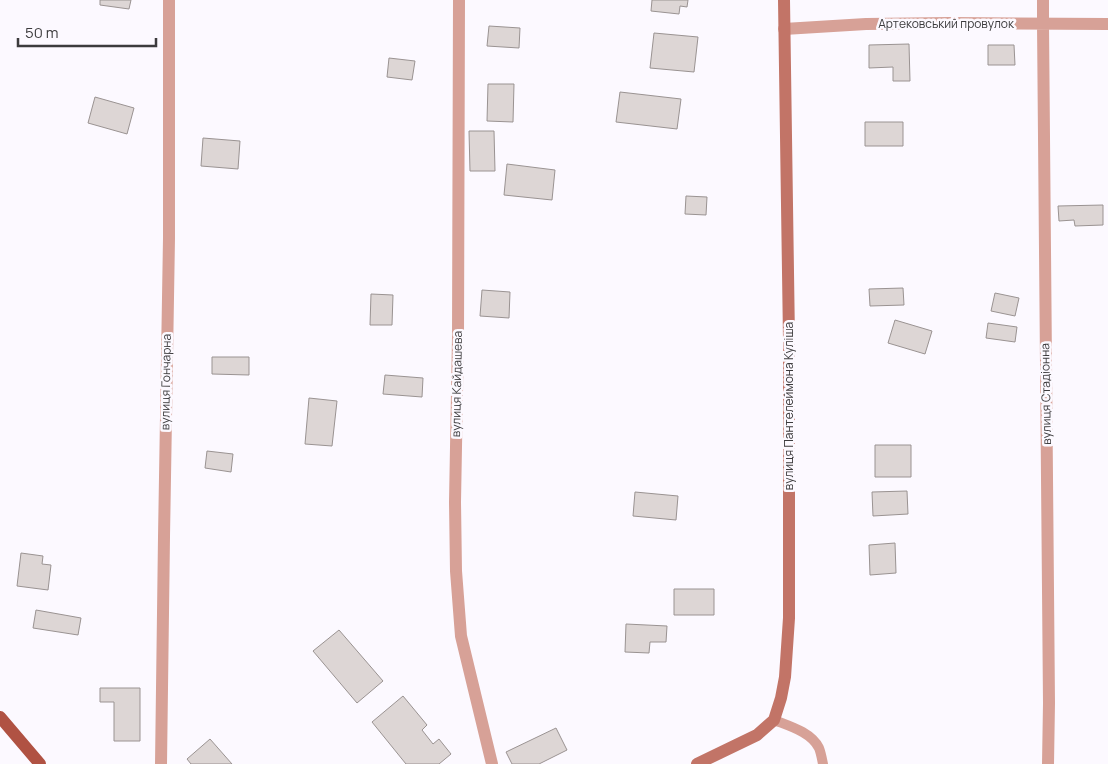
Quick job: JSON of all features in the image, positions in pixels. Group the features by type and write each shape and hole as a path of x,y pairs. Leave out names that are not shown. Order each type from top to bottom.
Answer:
{"main road":[{"path":"0,717 40,764"}],"street":[{"name":"вулиця Гончарна","path":"161,764 169,238 169,0"},
{"name":"вулиця Кайдашева","path":"459,0 456,570 461,636 492,764"},
{"name":"вулиця Пантелеймона Куліша","path":"774,720 785,677 789,618 789,340 784,0"},
{"name":"вулиця Стадіонна","path":"1043,0 1048,764"},
{"name":"Артековський провулок","path":"784,29 866,24 1108,24"},
{"path":"697,764 757,735 774,720"}],"lane":[{"path":"774,720 794,728 811,738 819,747 823,764"}],"building":[{"path":"100,0 131,0 129,9 100,5"},
{"path":"652,0 688,0 687,7 680,6 679,14 651,11"},
{"path":"489,26 520,28 519,48 487,46"},
{"path":"654,33 698,37 694,72 650,68"},
{"path":"909,44 910,81 893,81 893,67 869,68 869,45"},
{"path":"988,45 1014,45 1015,65 988,65"},
{"path":"389,58 415,61 412,80 387,77"},
{"path":"488,84 514,84 513,122 487,121"},
{"path":"620,92 681,99 677,129 616,122"},
{"path":"95,97 134,108 127,134 88,123"},
{"path":"865,122 903,122 903,146 865,146"},
{"path":"469,131 494,131 495,171 470,171"},
{"path":"203,138 240,141 238,169 201,166"},
{"path":"507,164 555,170 552,200 504,195"},
{"path":"686,196 707,197 706,215 685,214"},
{"path":"1103,205 1103,225 1075,226 1074,220 1059,221 1058,206"},
{"path":"903,288 904,305 870,306 869,289"},
{"path":"482,290 510,292 509,318 480,316"},
{"path":"995,293 1019,298 1015,316 991,311"},
{"path":"371,294 393,295 392,325 370,325"},
{"path":"895,320 932,331 925,354 888,343"},
{"path":"988,323 1017,327 1015,342 986,338"},
{"path":"212,357 249,357 249,375 212,374"},
{"path":"385,375 423,378 422,397 383,394"},
{"path":"309,398 337,401 332,446 305,444"},
{"path":"875,445 911,445 911,477 875,477"},
{"path":"207,451 233,454 231,472 205,468"},
{"path":"907,491 908,514 873,516 872,492"},
{"path":"635,492 678,496 676,520 633,516"},
{"path":"895,543 896,573 870,575 869,545"},
{"path":"21,553 43,556 42,564 51,565 48,590 17,586"},
{"path":"674,589 714,589 714,615 674,615"},
{"path":"36,610 81,618 78,635 33,628"},
{"path":"626,624 667,626 666,642 650,642 649,653 625,652"},
{"path":"339,630 383,681 357,703 313,651"},
{"path":"100,688 140,688 140,741 114,741 114,702 100,702"},
{"path":"403,696 427,725 422,730 433,744 439,739 451,754 439,764 406,764 372,722"},
{"path":"556,728 567,750 539,764 512,764 506,752"},
{"path":"210,739 232,764 191,764 187,759"}]}
